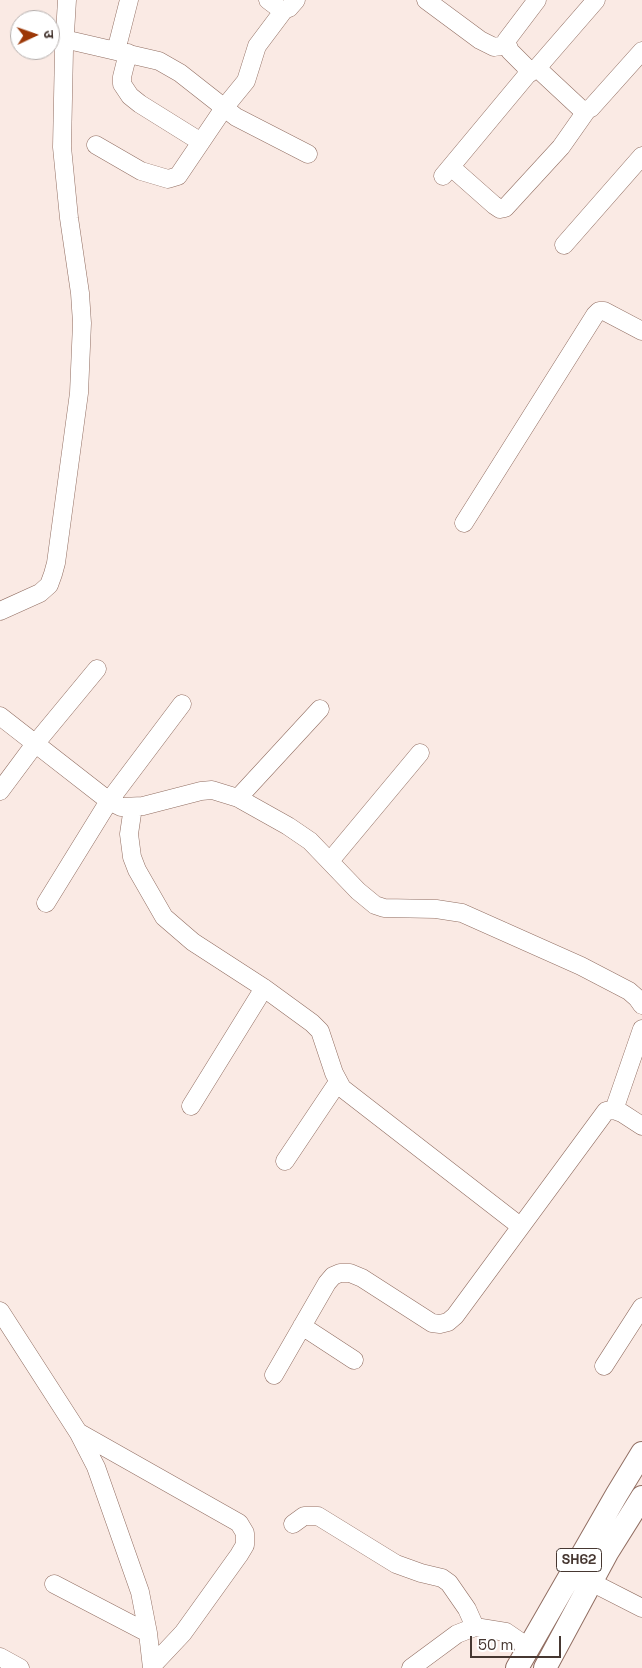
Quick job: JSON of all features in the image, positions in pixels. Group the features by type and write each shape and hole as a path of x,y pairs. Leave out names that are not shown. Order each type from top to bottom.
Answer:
{"main road":[{"name":"SH62","path":"517,1668 642,1453"},
{"name":"SH62","path":"544,1668 591,1582 642,1497"}],"street":[{"path":"128,0 122,52 122,84 130,96 140,104 201,142"},
{"path":"268,0 280,8 290,5"},
{"path":"426,0 480,40 494,47 506,45"},
{"path":"537,0 507,38 506,45 526,67 581,109 587,110"},
{"path":"596,0 532,71 447,171 500,209 505,208 560,147 587,110 591,108 642,50"},
{"path":"0,611 40,593 49,585 53,574 79,393 82,323 62,147 64,39 61,1"},
{"path":"96,145 131,166 168,179 178,176 224,108 246,81 257,46 290,5"},
{"path":"64,39 159,61 180,73 236,117 308,154"},
{"path":"564,244 642,156"},
{"path":"464,523 595,315 599,311 604,311 642,331"},
{"path":"0,790 35,744 97,670"},
{"path":"46,903 109,801 182,704"},
{"path":"238,798 320,709"},
{"path":"0,716 109,801 121,807 133,807 212,790 238,798 301,834 320,849 358,891 375,905 384,908 436,909 462,913 581,966 629,991 642,1005"},
{"path":"330,861 420,753"},
{"path":"133,807 129,834 132,857 141,878 164,917 193,942 302,1014 320,1031 338,1082 342,1088 520,1226"},
{"path":"191,1106 264,988"},
{"path":"614,1110 642,1029"},
{"path":"285,1161 338,1082"},
{"path":"274,1375 333,1276 340,1273 350,1273 362,1278 432,1323 448,1322 455,1316 600,1117 606,1111 614,1110 622,1112 642,1126"},
{"path":"604,1366 642,1307"},
{"path":"0,1311 78,1432 96,1467 140,1592 152,1667"},
{"path":"302,1326 354,1360"},
{"path":"78,1432 239,1523 245,1533 245,1545 239,1554 183,1633 152,1667"},
{"path":"293,1524 304,1516 318,1516 396,1564 442,1578 448,1583 467,1609 475,1626"},
{"path":"591,1582 642,1608"},
{"path":"54,1584 148,1633"},
{"path":"411,1668 457,1634 475,1626 506,1632 528,1647"},
{"path":"0,1657 20,1668"}]}
